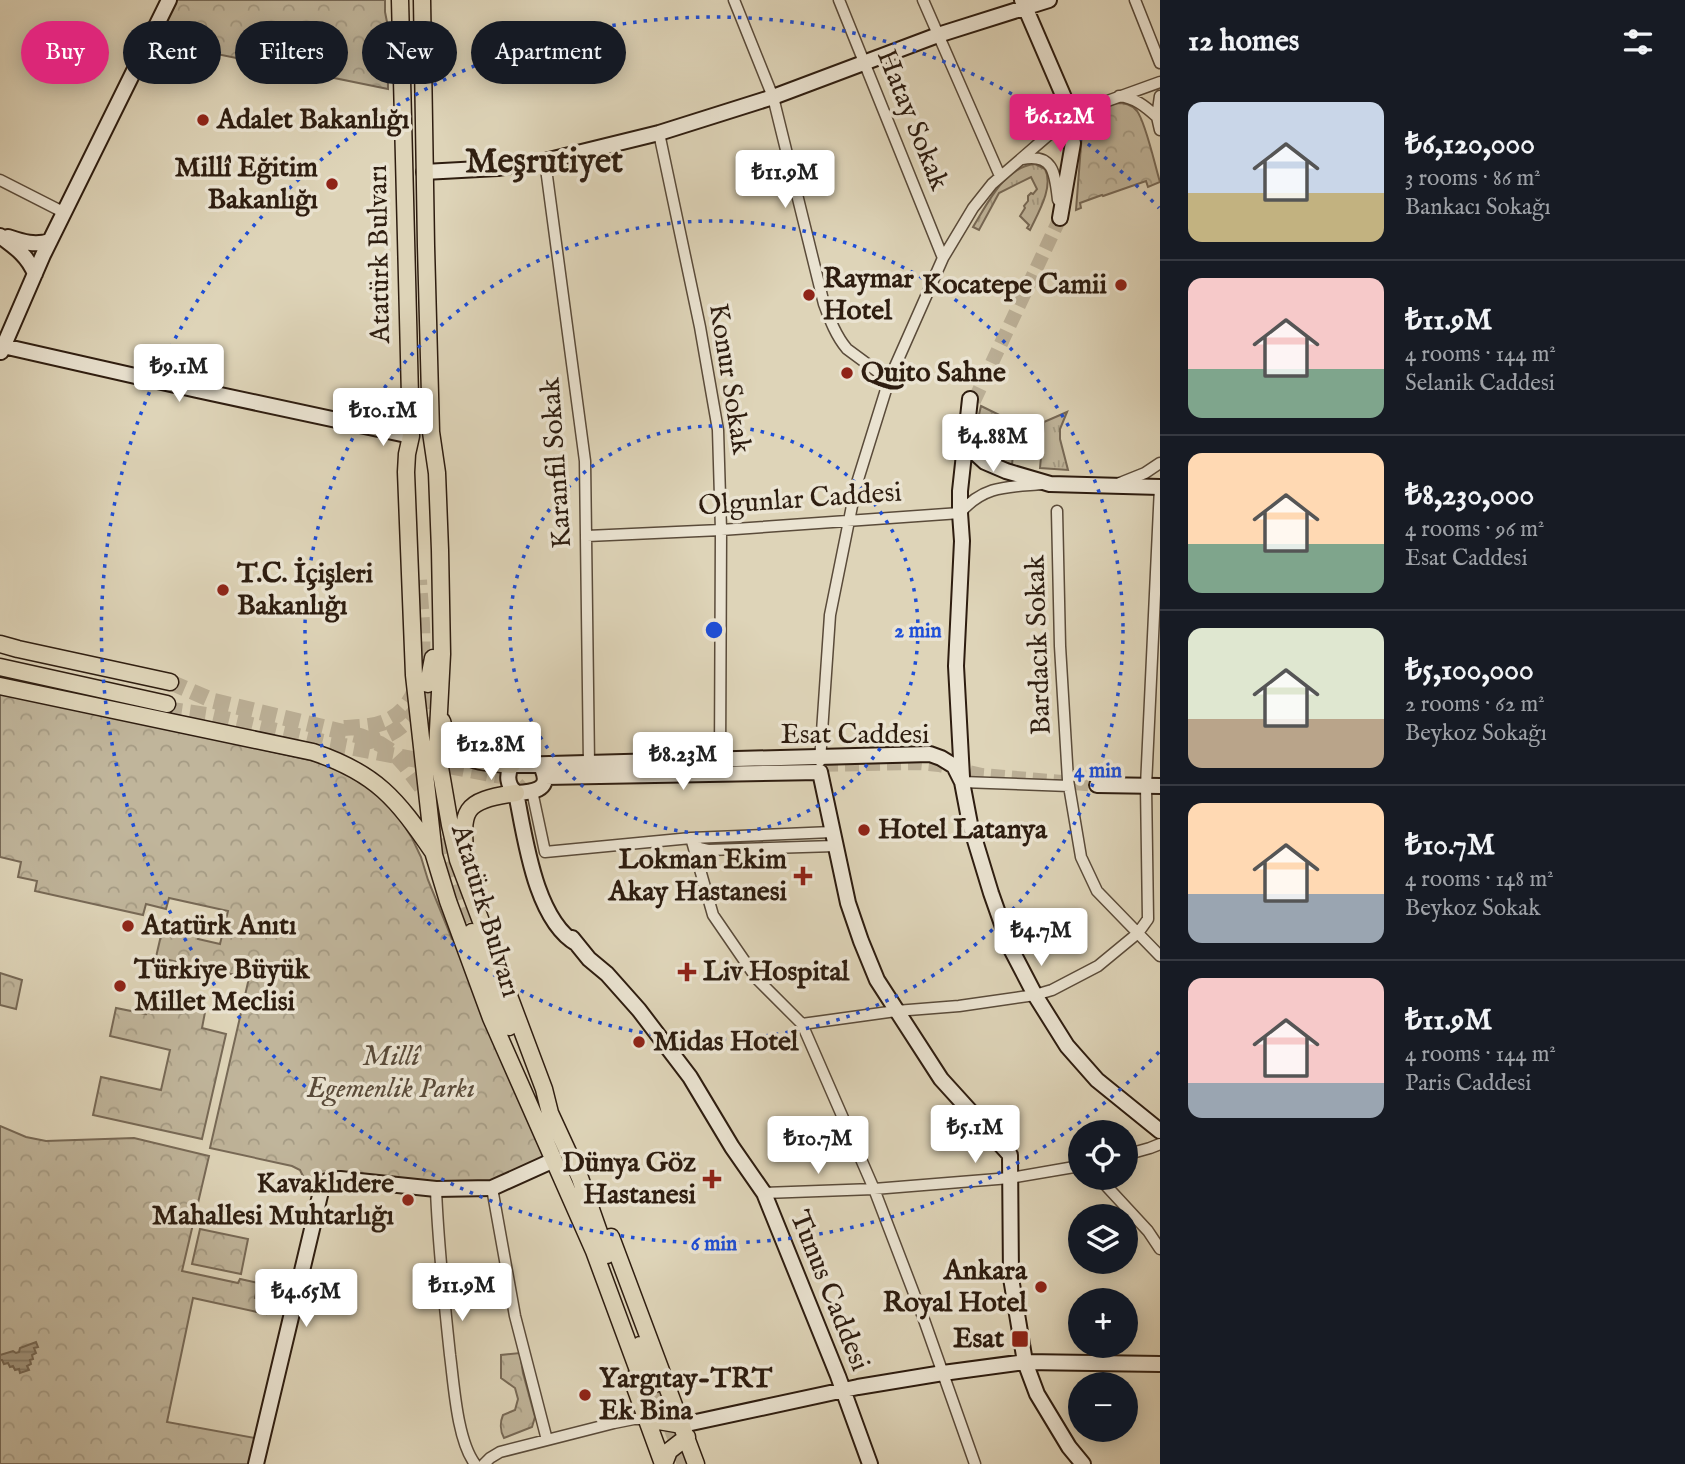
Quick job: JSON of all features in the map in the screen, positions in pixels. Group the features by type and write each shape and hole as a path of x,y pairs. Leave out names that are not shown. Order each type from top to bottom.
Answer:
{"main road":[{"path":"169,0 63,212 2,350 411,436 419,580"},
{"name":"Atatürk Bulvarı","path":"400,0 411,436 406,472 412,641 417,713 435,855 456,923 491,1018 576,1211 586,1258 652,1390"},
{"name":"Atatürk Bulvarı","path":"422,0 431,436 437,473 440,550 442,654 437,750 441,777 453,844 544,1089 550,1113 587,1196 613,1242 652,1390"},
{"path":"424,172 545,161 659,133 773,97 1024,4 1049,0"},
{"path":"1024,4 1072,116 1073,143 1056,219 1067,142 1071,135"},
{"path":"0,235 30,243 50,241"},
{"path":"0,235 31,263 35,274"},
{"path":"972,400 966,429 960,513 962,541 956,666 962,782 970,824 1010,947 1035,995 1067,1046 1097,1080 1160,1131"},
{"path":"966,429 973,451 988,463 1049,484 1160,487"},
{"path":"428,684 432,668 433,641 428,474 431,436"},
{"path":"0,644 168,696"},
{"path":"0,655 168,696"},
{"path":"0,667 168,696"},
{"path":"0,678 168,696"},
{"path":"0,686 313,752 334,759 380,786 411,820 435,855"},
{"path":"439,703 445,732 461,754 483,762 512,765 508,780 510,786 525,796"},
{"name":"Esat Caddesi","path":"545,777 820,765 930,754 954,766 962,782"},
{"name":"Esat Caddesi","path":"512,765 720,761 820,765"},
{"path":"470,891 463,823 467,813 478,801 495,796 525,796 540,788 545,783 544,771 533,765"},
{"path":"820,765 848,903 877,980 941,1079 1010,1155 1011,1278 1025,1362 1037,1394 1069,1447 1083,1464"},
{"path":"1097,785 1153,786"},
{"name":"Tunus Caddesi","path":"525,796 534,880 551,917 567,939 576,944 607,974 639,1010 690,1077 764,1194 870,1464"},
{"path":"456,923 464,913 478,914"},
{"path":"472,932 534,1090 550,1113"},
{"path":"256,1464 322,1187 327,1181 340,1179 436,1189 492,1188 554,1160"},
{"path":"647,1419 684,1431 843,1391 1025,1362 1160,1364"},
{"path":"652,1390 647,1419 663,1464"},
{"path":"652,1390 684,1431 695,1464"},
{"path":"663,1464 684,1431"},
{"path":"673,1464 687,1461 695,1464"}],"street":[{"path":"734,0 773,97 830,320 847,349 889,380"},
{"name":"Hatay Sokak","path":"839,0 943,258"},
{"path":"923,0 1000,176"},
{"path":"1135,0 1160,63"},
{"path":"820,765 830,614 856,485 889,380 943,258 973,208 1000,176 1072,116 1160,82"},
{"path":"1119,96 1139,103 1157,117"},
{"path":"1160,96 1157,117 1160,130"},
{"name":"Konur Sokak","path":"659,133 710,377 719,451 720,761"},
{"path":"1019,160 1036,157 1047,162 1055,175 1058,200"},
{"name":"Karanfil Sokak","path":"545,161 584,447 589,764"},
{"path":"0,180 63,212"},
{"path":"1116,485 1145,473 1160,463"},
{"path":"960,513 974,498 990,490 1049,484"},
{"path":"802,1024 959,1006 1052,990 1098,966 1138,933 1148,919 1160,487"},
{"name":"Bardacık Sokak","path":"1057,511 1060,646 1069,786 1081,857 1097,891 1160,956"},
{"name":"Olgunlar Caddesi","path":"587,536 721,530 960,513"},
{"path":"962,782 1069,786"},
{"path":"525,796 545,852 691,838 760,836 834,839"},
{"path":"760,836 761,849"},
{"path":"691,838 699,848 708,850 761,849 834,839"},
{"path":"691,838 713,915 757,979 802,1024 874,1189 975,1464"},
{"path":"1138,1151 1160,1144"},
{"path":"764,1194 874,1189 1010,1178 1068,1168"},
{"path":"492,1188 514,1316 547,1440"},
{"path":"436,1189 441,1273 454,1386 463,1437 469,1456 475,1464"},
{"path":"1110,1190 1148,1231 1160,1249"},
{"path":"484,1464 500,1452 614,1423 647,1419"}],"green space":[{"path":"169,0 385,0 387,21 362,21 362,84 348,81 348,21 235,21 235,58 221,55 221,21 158,21"},
{"path":"364,84 388,84 388,89"},
{"path":"1116,103 1125,104 1137,111 1147,135 1160,182 1148,187 1146,181 1102,195 1080,203 1081,208 1076,210 1083,120 1089,114"},
{"path":"1035,164 1045,169 1048,184 1044,200 1030,230 1020,216 1028,196 1037,189 1031,177 999,193 979,230 973,227 991,197 1006,179 1014,172"},
{"path":"981,406 1016,423 1012,465 996,456 990,448 986,430 980,428 977,423"},
{"path":"1067,412 1060,429 1060,439 1068,470 1040,468 1044,422"},
{"name":"Millî Egemenlik Parkı","path":"0,694 332,765 377,793 391,805 412,838 452,939 455,939 554,1160 492,1188 304,1178 300,1170 292,1166 210,1148 249,978 156,957 165,918 201,926 198,939 220,944 228,911 169,898 166,909 146,904 143,915 35,891 37,881 18,877 21,862 0,857"},
{"path":"0,973 22,980 16,1009 0,1005"},
{"path":"151,995 206,1007 202,1028 226,1034 202,1139 93,1115 101,1077 161,1090 170,1050 110,1036 116,1008 146,1014"},
{"path":"0,1126 26,1137 46,1141 134,1138 209,1156 182,1271 238,1283 240,1279 258,1283 255,1298 269,1301 266,1314 193,1298 167,1422 255,1438 250,1464 0,1464"},
{"path":"200,1229 248,1239 241,1274 192,1264"},
{"path":"520,1353 535,1417 532,1427 504,1438 501,1429 503,1415 515,1410 518,1399 515,1388 501,1378 501,1355"}],"shaded area":[{"path":"36,1342 38,1347 34,1348 36,1353 32,1355 31,1364 27,1366 29,1370 20,1373 19,1369 15,1370 13,1366 10,1367 8,1363 4,1364 0,1360 0,1355 19,1352 20,1348"}],"tunnel":[{"path":"974,401 1060,218"},
{"path":"344,728 372,726 387,721 402,710 413,696 422,658 419,580"},
{"path":"170,682 214,701 360,736 394,753 422,788 442,828 472,932"},
{"path":"423,694 428,720 442,744"},
{"path":"366,742 384,737 399,728 421,701"},
{"path":"166,709 213,716 328,743 501,776 519,787 528,805"},
{"path":"761,766 920,763 982,775 1097,785"},
{"path":"655,1384 685,1464"},
{"path":"645,1389 661,1432"}],"place":[{"name":"Adalet Bakanlığı","path":"203,120"},
{"name":"Millî Eğitim Bakanlığı","path":"332,184"},
{"name":"Kocatepe Camii","path":"1121,285"},
{"name":"Raymar Hotel","path":"809,295"},
{"name":"Quito Sahne","path":"847,373"},
{"name":"T.C. İçişleri Bakanlığı","path":"223,590"},
{"name":"Hotel Latanya","path":"864,830"},
{"name":"Lokman Ekim Akay Hastanesi","path":"803,876"},
{"name":"Atatürk Anıtı","path":"128,926"},
{"name":"Liv Hospital","path":"687,972"},
{"name":"Türkiye Büyük Millet Meclisi","path":"120,986"},
{"name":"Midas Hotel","path":"639,1042"},
{"name":"Dünya Göz Hastanesi","path":"712,1179"},
{"name":"Kavaklıdere Mahallesi Muhtarlığı","path":"408,1200"},
{"name":"Ankara Royal Hotel","path":"1041,1287"},
{"name":"Esat","path":"1020,1339"},
{"name":"Yargıtay-TRT Ek Bina","path":"585,1395"}],"district":[{"name":"Meşrutiyet","path":"544,162"}]}
